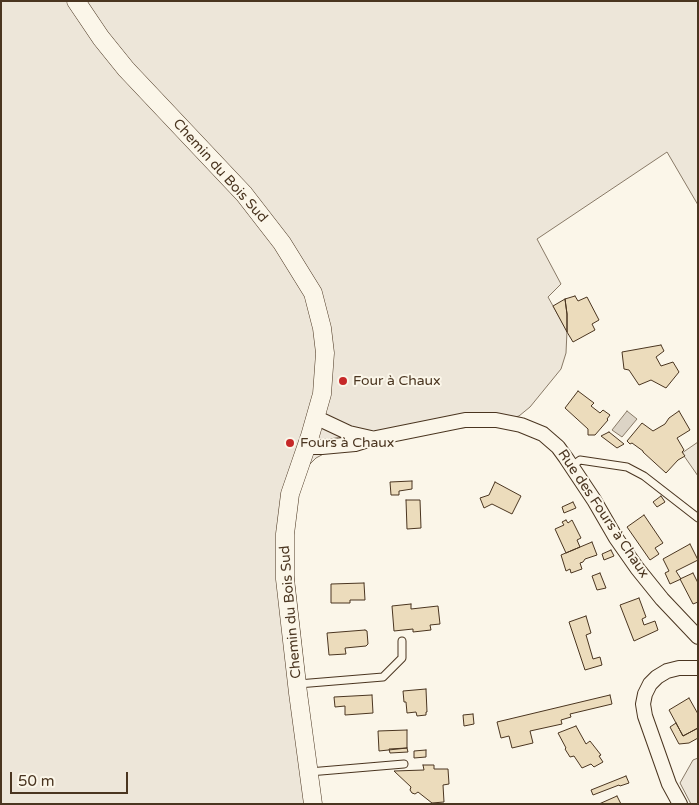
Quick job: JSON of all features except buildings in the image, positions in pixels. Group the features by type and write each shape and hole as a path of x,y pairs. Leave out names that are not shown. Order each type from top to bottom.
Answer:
{"street":[{"name":"Chemin du Bois Sud","path":"76,1 101,38 126,69 244,194 282,243 314,294 322,328 325,353 322,394 290,494 285,534 286,579 297,684 313,804"},
{"path":"315,417 349,433 372,439"},
{"name":"Rue des Fours à Chaux","path":"306,447 355,444 465,420 496,420 521,425 543,434 558,446 637,568 662,599 698,637"},
{"path":"680,804 669,784 645,716 643,704 650,684 657,677 678,668 698,668"}],"lane":[{"path":"572,466 580,460 626,467 651,482 698,518"},
{"path":"297,684 383,677 402,658 402,641"},
{"path":"309,772 404,764"}],"shaded area":[{"path":"1,1 698,1 698,205 667,152 537,239 561,284 548,297 567,331 566,353 561,369 530,407 519,416 483,426 415,432 331,450 316,458 307,467 294,512 292,562 319,804 1,804"},
{"path":"627,411 637,419 622,437 612,430"},
{"path":"698,442 698,476 682,453"},
{"path":"698,758 698,804 691,804 680,783 693,760"}],"place":[{"name":"Four à Chaux","path":"343,381"},
{"name":"Fours à Chaux","path":"290,443"}]}
